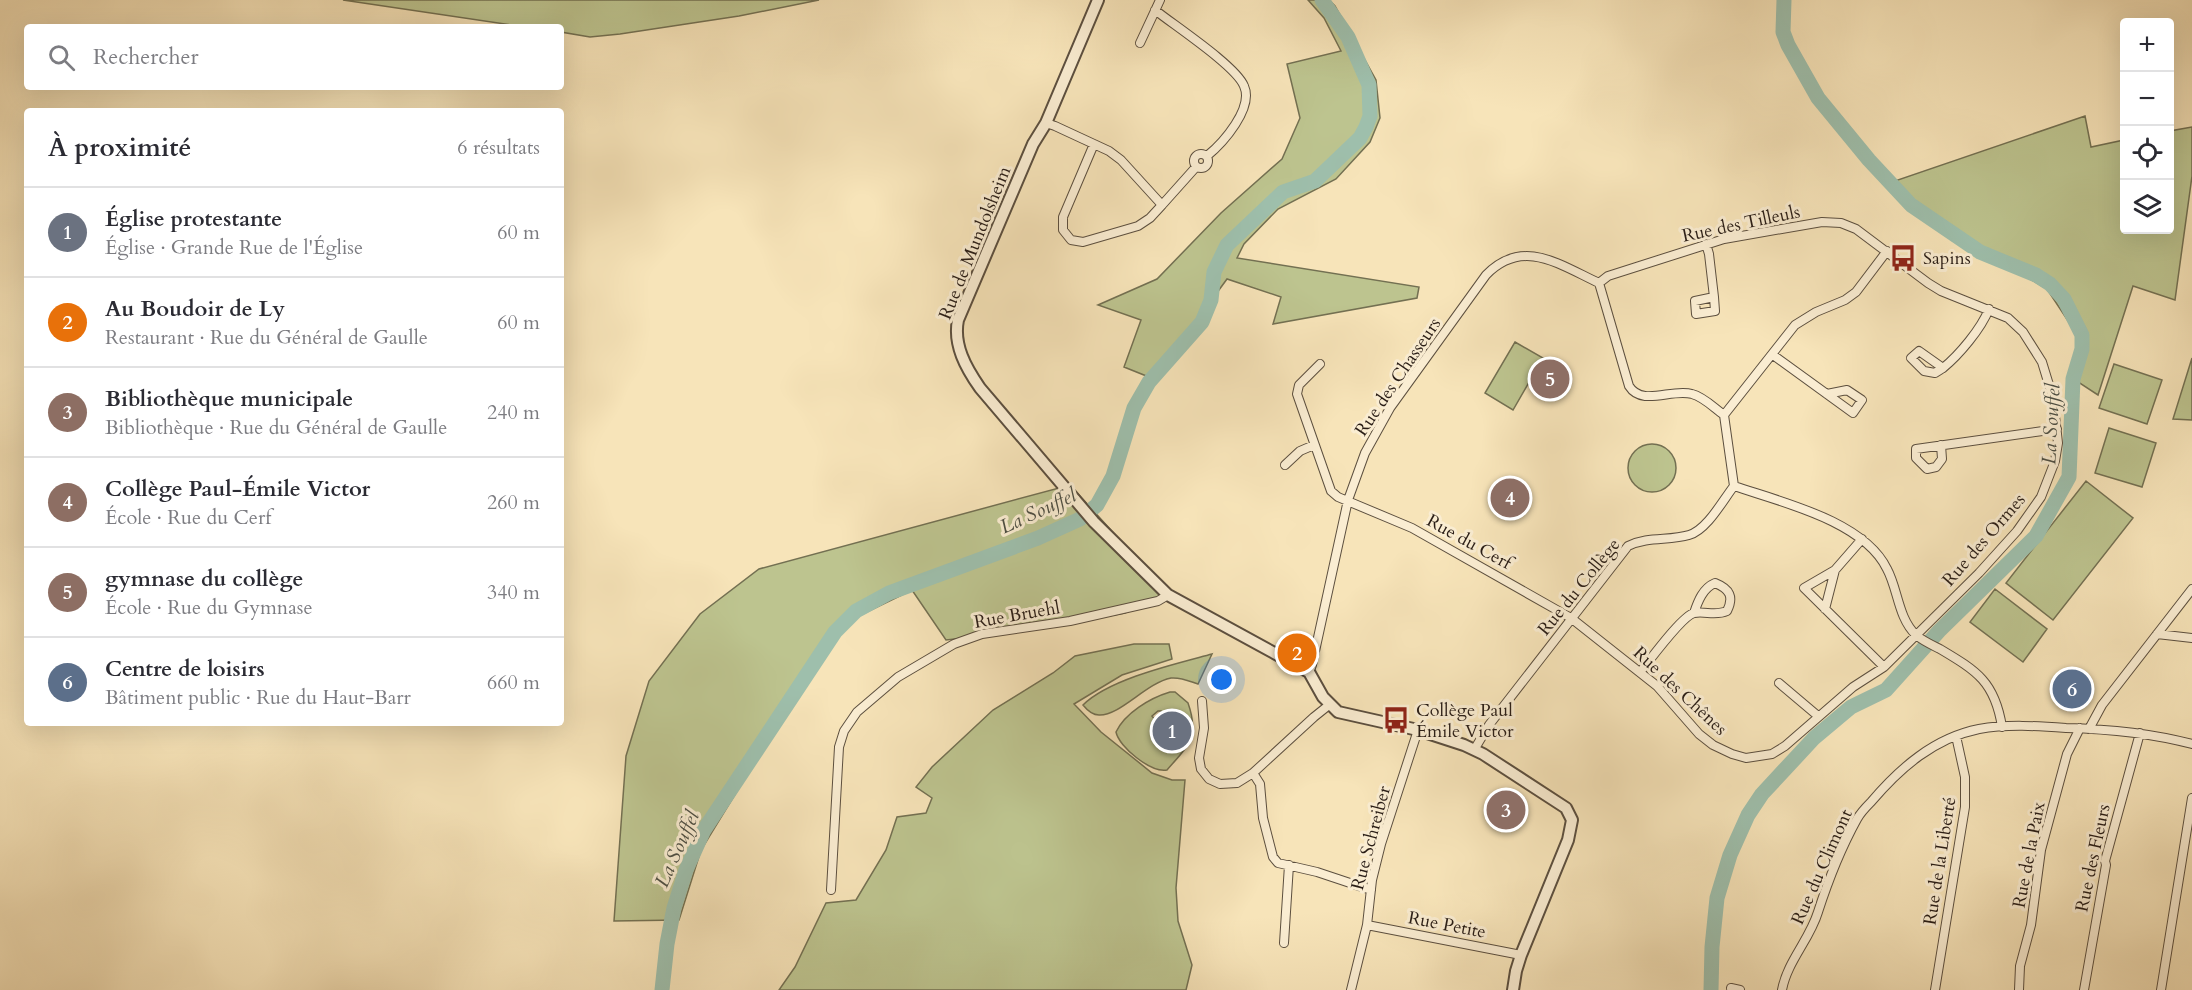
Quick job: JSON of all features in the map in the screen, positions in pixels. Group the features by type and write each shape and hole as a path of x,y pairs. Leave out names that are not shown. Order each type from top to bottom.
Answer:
{"street":[{"name":"Rue de Mundolsheim","path":"1098,0 1046,123 1033,144 958,320 957,336 960,353 980,388 1081,507 1168,595 1309,672"},
{"path":"1140,43 1160,0"},
{"path":"1094,144 1063,217 1063,230 1071,240 1083,242 1138,226 1150,218 1196,167 1194,160 1196,155 1207,156 1241,117 1247,102 1245,87 1236,73 1155,10"},
{"path":"1046,123 1109,151 1162,205"},
{"name":"Rue des Tilleuls","path":"1599,283 1608,276 1706,244 1822,222 1841,223 1856,229 1887,251"},
{"path":"1706,244 1714,297"},
{"path":"1887,251 1856,292 1845,300 1816,312 1795,325 1724,415 1734,486 1840,524 1862,539 1883,561 1901,610 1917,636 1967,665 1988,684 1994,696 2002,727"},
{"name":"Rue des Ormes","path":"1887,251 1941,291 2008,318 2023,332 2042,363 2053,398 2057,429 2058,443 2052,470 2041,497 2028,518 1979,573 1917,636"},
{"name":"Rue des Chasseurs","path":"1309,672 1348,500 1365,453 1390,408 1486,275 1497,264 1510,257 1539,257 1559,263 1599,283"},
{"path":"1599,283 1629,386 1636,395 1693,394 1724,415"},
{"path":"1943,368 1985,319 1989,309"},
{"path":"1773,355 1827,394"},
{"name":"Rue du Cerf","path":"1320,363 1299,386 1297,394 1331,491 1338,497 1412,528 1571,618"},
{"path":"1941,445 2057,429"},
{"path":"1285,465 1300,451 1314,445"},
{"name":"Rue du Collège","path":"1474,750 1489,725 1628,546 1638,541 1689,535 1702,528 1734,486"},
{"path":"1862,539 1835,570 1804,588 1884,668"},
{"path":"1825,609 1835,570"},
{"path":"1641,671 1684,619 1694,613 1720,614 1727,611 1731,597 1729,591 1715,583 1709,586 1698,600 1694,613"},
{"name":"Rue de la Paix","path":"2019,990 2020,966 2031,925 2041,850 2067,754 2192,589"},
{"name":"Rue Bruehl","path":"831,890 839,747 844,731 857,712 898,677 954,644 982,634 1070,621 1158,602 1168,595"},
{"name":"Rue des Chênes","path":"1571,618 1658,686 1705,740 1738,756 1755,758 1772,754 1785,746 1853,687 1884,668 1917,636"},
{"path":"2157,634 2192,638"},
{"path":"1309,672 1329,705 1338,712 1350,717 1418,730 1474,750 1566,808 1572,820 1568,840 1521,955 1513,990"},
{"path":"1779,683 1818,716"},
{"path":"1202,701 1203,728 1199,758 1201,769 1209,778 1220,784 1237,783 1253,773 1329,705"},
{"name":"Rue du Climont","path":"1782,990 1861,813 1892,777 1933,747 1956,736 1981,729 2002,727 2140,733 2192,744"},
{"name":"Rue Schreiber","path":"1351,990 1367,925 1371,890 1381,844 1418,730"},
{"name":"Rue des Fleurs","path":"2084,990 2105,861 2140,733"},
{"name":"Rue de la Liberté","path":"1935,990 1965,807 1965,777 1956,736"},
{"path":"1253,773 1260,784 1263,818 1273,857 1278,863 1371,890"},
{"path":"2161,990 2192,798"},
{"path":"1284,943 1288,865"},
{"name":"Rue Petite","path":"1367,925 1521,955"},
{"path":"1731,988 1740,990"}],"green space":[{"path":"343,0 819,0 739,16 590,37 564,33 564,24 505,24"},
{"path":"1308,0 1329,0 1335,6 1376,80 1380,118 1370,142 1336,179 1278,209 1244,244 1237,258 1419,287 1417,298 1273,324 1281,297 1227,279 1181,342 1149,377 1124,367 1141,320 1098,305 1157,279 1221,213 1282,159 1300,118 1287,64 1341,51 1324,18"},
{"path":"2085,116 2091,147 2120,141 2120,234 2174,234 2174,130 2192,127 2192,176 2175,300 2133,286 2098,395 2078,382 2086,348 2047,289 1905,205 1886,184"},
{"path":"1515,342 1543,358 1513,410 1485,393"},
{"path":"2192,358 2192,420 2173,419"},
{"path":"2114,364 2162,380 2147,424 2099,408"},
{"path":"2109,428 2156,443 2142,487 2095,473"},
{"path":"1652,444 1669,451 1676,468 1669,485 1652,492 1635,485 1628,468 1635,451"},
{"path":"2086,481 2133,518 2053,620 2006,583"},
{"path":"1070,485 1168,593 1125,613 1025,631 946,640 912,590 838,626 701,850 679,920 614,921 626,756 649,681 700,614 759,569"},
{"path":"1995,589 2047,629 2023,662 1970,622"},
{"path":"1134,644 1169,644 1172,659 1122,675 1074,704 1101,732 1152,773 1172,780 1185,780 1176,888 1178,921 1192,965 1186,990 779,990 795,967 826,903 856,900 886,850 897,817 926,813 932,798 916,787 932,767 993,710 1053,673 1075,656"},
{"path":"1212,654 1198,684 1171,678 1152,686 1107,714 1094,714 1083,705 1109,687 1125,680"},
{"path":"1175,692 1188,703 1193,724 1190,740 1167,770 1160,770 1137,758 1123,745 1116,732 1132,713 1146,702","holes":["1161,711 1185,736 1177,744 1152,716"]}],"waterway":[{"name":"La Souffel","path":"662,990 674,908 686,870 704,830 835,632 856,611 889,593 1038,538 1080,519 1097,505 1113,476 1134,408 1149,382 1202,322 1211,300 1214,272 1227,245 1283,192 1315,181 1360,138 1370,116 1369,85 1348,37 1322,0"},
{"name":"La Souffel","path":"1711,990 1712,947 1717,898 1730,855 1748,815 1762,794 1814,738 1851,707 1886,690 1939,631 2036,536 2069,477 2073,379 2082,349 2082,335 2064,299 2050,284 2036,275 1980,252 1911,205 1869,160 1818,98 1788,45 1783,32 1784,0"}],"place":[{"name":"Sapins","path":"1903,258"},
{"name":"gymnase du collège","path":"1550,379"},
{"name":"Collège Paul-Émile Victor","path":"1510,498"},
{"name":"Au Boudoir de Ly","path":"1297,653"},
{"name":"Centre de loisirs","path":"2072,689"},
{"name":"Collège Paul Émile Victor","path":"1396,720"},
{"name":"Église protestante","path":"1172,731"},
{"name":"Bibliothèque municipale","path":"1506,810"}]}
